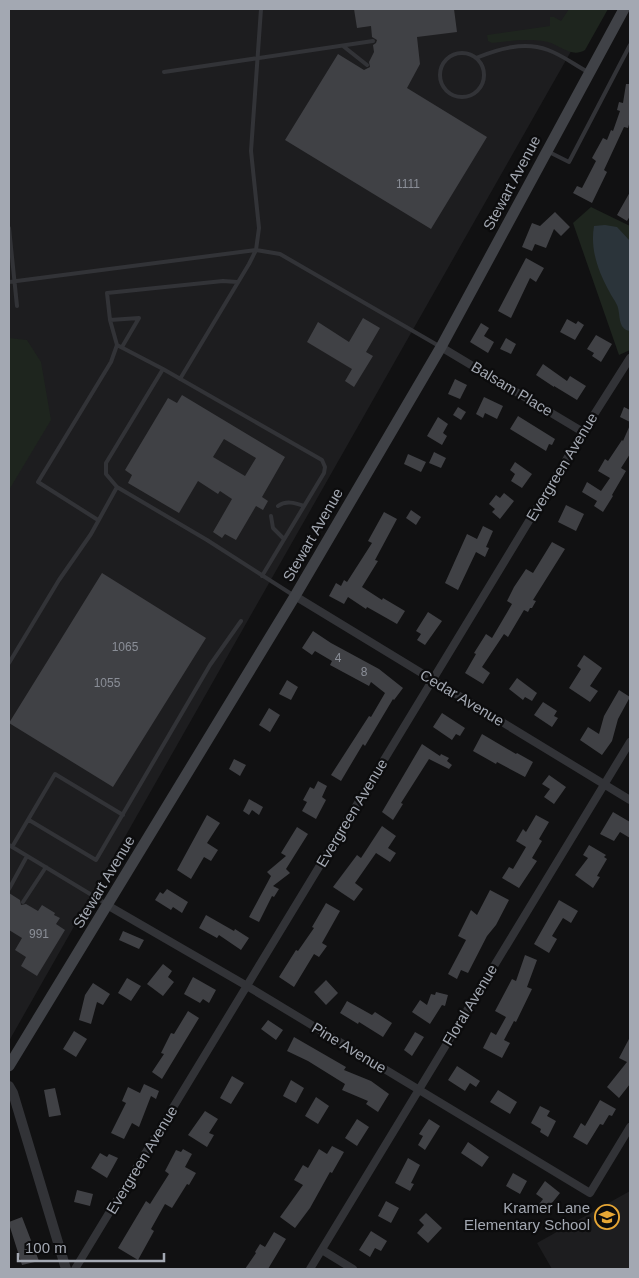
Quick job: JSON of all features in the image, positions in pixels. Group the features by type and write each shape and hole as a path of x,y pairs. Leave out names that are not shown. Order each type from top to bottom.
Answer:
{"main road":[{"name":"Stewart Avenue","path":"9,1066 295,596 441,347 624,9"}],"street":[{"name":"Balsam Place","path":"441,347 583,432"},
{"name":"Evergreen Avenue","path":"74,1269 583,432 630,358"},
{"name":"Cedar Avenue","path":"295,596 630,800"},
{"name":"Floral Avenue","path":"310,1269 630,742"},
{"name":"Pine Avenue","path":"107,905 247,986 590,1193 630,1127"},
{"path":"9,1086 13,1093 66,1269"},
{"path":"322,1250 354,1269"}],"lane":[{"path":"180,379 256,250 259,228 252,151 262,9"},
{"path":"164,72 373,41"},
{"path":"546,151 569,162 630,45"},
{"path":"343,46 367,65"},
{"path":"476,58 483,70 481,85 471,95 457,96 450,93 445,88 440,75 444,62 450,57 463,53 476,58 506,48 546,49 589,73"},
{"path":"9,228 18,306"},
{"path":"9,282 256,250 280,254 441,347"},
{"path":"98,520 38,482 111,362 117,345 110,320 107,293 223,281 237,282"},
{"path":"110,320 139,318 122,346"},
{"path":"117,345 122,346 322,460 325,467 324,473 262,576"},
{"path":"163,369 106,462 106,474 117,487 295,596"},
{"path":"9,663 59,580 91,534 117,487"},
{"path":"278,506 281,503 290,502 304,506"},
{"path":"271,516 273,528 284,539"},
{"path":"29,820 96,860 210,665 241,621"},
{"path":"107,905 11,846 29,820 55,774 123,815"},
{"path":"9,889 27,856"},
{"path":"23,902 46,868"}],"shaded area":[{"path":"9,9 595,9 9,1041"},
{"path":"569,9 608,9 585,50 580,52 571,52 548,42 534,40 492,43 488,41 487,35 550,26 550,17 561,21"},
{"path":"591,207 630,226 630,350 619,355 573,223"},
{"path":"594,226 617,227 630,241 630,331 626,330 621,324 617,305 598,268 596,260 593,243"},
{"path":"9,338 27,340 41,362 51,420 9,490"},
{"name":"Kramer Lane Elementary School","path":"630,1191 630,1269 552,1269 537,1243"}],"building":[{"path":"354,9 454,9 457,32 417,37 420,64 407,88 487,137 431,229 285,140 338,54 364,70 370,67 369,62 374,52 373,45 377,40 372,37 371,26 357,28"},
{"path":"626,84 630,84 630,121 628,128 624,127 604,170 607,172 592,203 573,193 577,186 582,188 596,161 592,158 603,138 607,140 611,130 613,131 620,111 617,110 619,102 623,103"},
{"path":"630,192 630,216 627,221 617,215"},
{"path":"555,212 570,227 561,236 554,229 546,248 535,244 532,251 522,247 532,223 540,226"},
{"path":"526,258 544,268 536,282 530,278 511,318 498,311"},
{"path":"363,318 380,328 366,352 373,356 354,387 345,381 352,369 307,342 318,322 349,342"},
{"path":"567,319 576,324 578,321 584,325 575,340 560,332"},
{"path":"481,323 489,328 484,336 494,342 488,353 470,342"},
{"path":"596,335 612,344 601,362 592,356 594,353 587,349"},
{"path":"506,338 516,344 511,354 500,349"},
{"path":"543,364 567,381 570,376 586,386 577,400 536,375"},
{"path":"455,379 467,385 460,399 448,394"},
{"path":"182,395 285,457 262,497 268,501 263,510 256,506 236,540 225,534 222,538 213,532 232,499 220,491 218,494 198,481 179,513 128,483 132,475 125,470 168,398 177,403","holes":["224,439 256,458 245,476 213,457"]},
{"path":"484,397 503,406 497,419 485,413 483,418 476,414"},
{"path":"458,407 466,412 461,420 453,415"},
{"path":"624,407 630,410 630,422 620,417"},
{"path":"518,416 555,439 552,445 549,444 546,451 510,429"},
{"path":"438,417 448,424 443,433 447,436 442,445 427,436"},
{"path":"630,425 630,454 621,468 626,471 603,512 594,506 597,501 582,492 587,482 601,491 610,478 598,471 605,459 608,461 623,441"},
{"path":"434,452 446,458 441,468 429,463"},
{"path":"408,454 426,462 421,472 404,464"},
{"path":"515,462 532,474 522,488 511,481 515,474 510,470"},
{"path":"504,493 514,501 500,519 492,512 495,509 489,504 496,495 500,498"},
{"path":"566,505 584,514 576,531 558,522"},
{"path":"411,510 421,517 416,525 406,518"},
{"path":"384,512 397,519 375,560 378,561 362,587 382,600 383,598 405,611 397,624 367,607 366,609 348,597 344,604 329,596 336,583 341,586 344,580 347,582 372,543 368,541"},
{"path":"483,526 493,531 486,547 489,548 485,557 476,552 458,590 445,583 467,534 477,539"},
{"path":"552,542 565,549 533,600 536,601 532,608 528,612 524,610 508,637 504,634 482,667 490,673 483,684 465,673 476,654 474,653 486,634 492,638 512,604 507,601 514,587 526,569 533,573"},
{"path":"102,573 206,638 113,787 9,723"},
{"path":"428,612 442,621 425,645 417,640 421,634 416,631"},
{"path":"313,631 379,669 403,688 393,699 365,746 363,744 341,781 331,775 369,716 371,717 385,693 371,682 369,686 330,665 332,661 315,651 312,655 302,648"},
{"path":"584,655 602,668 590,686 598,691 590,702 569,688 581,669 577,666"},
{"path":"517,678 537,693 532,701 525,697 523,700 509,689"},
{"path":"287,680 298,687 291,700 279,694"},
{"path":"619,690 630,697 618,719 612,741 602,755 580,740 588,727 599,734 604,716"},
{"path":"543,702 557,711 554,716 558,718 552,727 534,715"},
{"path":"269,708 280,715 270,732 259,725"},
{"path":"442,713 465,728 460,736 456,734 452,740 433,727"},
{"path":"482,734 533,762 525,777 473,751"},
{"path":"422,744 440,756 441,754 449,758 447,761 452,765 449,769 429,759 401,803 403,804 393,820 382,812"},
{"path":"234,759 246,765 240,776 229,769"},
{"path":"549,775 566,787 554,804 544,797 550,789 542,784"},
{"path":"318,781 327,786 322,797 326,800 316,819 302,811 307,802 303,800 310,787 314,789"},
{"path":"249,799 263,807 259,815 252,810 249,815 243,811"},
{"path":"613,812 630,822 630,838 620,832 614,841 600,834"},
{"path":"207,815 220,823 207,843 218,850 211,861 204,857 191,879 177,870"},
{"path":"536,815 549,822 539,839 542,841 532,858 537,861 519,888 502,878 509,867 513,869 526,847 516,841 523,829 526,832"},
{"path":"382,826 396,836 388,848 396,853 390,862 376,853 355,883 363,889 354,901 333,887 357,855 361,858"},
{"path":"297,827 308,834 286,869 290,873 273,886 279,889 274,897 272,896 259,922 249,917 271,876 267,872 286,856 281,853"},
{"path":"589,845 606,855 604,857 607,859 597,876 600,877 593,888 575,875 588,858 583,855"},
{"path":"167,889 188,902 182,913 173,907 171,910 155,900 160,892 163,894"},
{"path":"490,890 509,900 496,925 487,936 468,973 461,970 457,979 448,974 466,940 458,936 471,910 477,915"},
{"path":"9,893 20,900 21,905 26,904 38,911 42,905 55,913 54,915 60,918 56,924 65,930 37,976 21,966 26,957 15,950 22,938 9,930"},
{"path":"559,900 578,911 571,923 563,918 552,936 557,939 549,953 534,944"},
{"path":"326,903 340,911 322,943 327,946 319,957 314,954 294,987 279,977 296,950 298,951 314,928 312,927"},
{"path":"206,915 249,938 241,950 219,935 217,938 199,928"},
{"path":"123,931 144,940 139,949 119,940"},
{"path":"525,955 537,960 527,987 532,989 516,1022 514,1021 504,1040 510,1043 502,1058 483,1048 491,1032 496,1035 506,1017 495,1011 512,979 516,981"},
{"path":"163,964 172,971 168,977 174,982 163,996 147,984"},
{"path":"193,977 216,990 209,1003 203,999 200,1003 184,994"},
{"path":"127,978 141,986 131,1001 118,993"},
{"path":"326,980 338,993 326,1005 314,992"},
{"path":"93,983 110,994 103,1005 97,1002 91,1024 79,1020 85,995"},
{"path":"436,992 448,995 445,1006 442,1005 430,1024 412,1012 420,1000 427,1005 431,994 435,995"},
{"path":"347,1001 372,1015 375,1012 392,1023 383,1037 340,1013"},
{"path":"188,1011 199,1018 162,1079 152,1072 164,1054 161,1053 171,1033 174,1034"},
{"path":"268,1020 283,1030 276,1040 261,1029"},
{"path":"74,1031 87,1039 76,1057 63,1049"},
{"path":"415,1032 424,1037 412,1056 404,1050"},
{"path":"294,1037 346,1067 344,1070 371,1081 389,1094 378,1112 366,1104 368,1101 342,1090 345,1084 308,1061 287,1051"},
{"path":"630,1037 630,1084 619,1098 607,1087 627,1062 619,1058"},
{"path":"457,1066 480,1081 476,1087 470,1083 465,1091 448,1080"},
{"path":"232,1076 244,1083 231,1104 220,1098"},
{"path":"291,1080 304,1088 296,1103 283,1096"},
{"path":"144,1084 159,1091 156,1099 151,1096 139,1127 132,1123 124,1139 111,1133 126,1103 122,1101 128,1087 140,1093"},
{"path":"55,1088 61,1115 49,1117 44,1090"},
{"path":"498,1090 517,1102 510,1114 490,1102"},
{"path":"316,1097 329,1106 318,1124 305,1116"},
{"path":"600,1100 616,1109 612,1116 609,1115 603,1125 600,1124 587,1145 573,1137 581,1123 585,1126"},
{"path":"540,1106 550,1111 547,1116 556,1121 548,1137 540,1132 541,1129 531,1123"},
{"path":"205,1111 218,1119 209,1133 214,1135 207,1147 188,1135"},
{"path":"357,1119 369,1127 357,1146 345,1138"},
{"path":"429,1119 440,1126 425,1150 418,1145 423,1136 419,1134"},
{"path":"468,1142 489,1157 482,1167 461,1153"},
{"path":"332,1146 344,1152 332,1173 330,1172 310,1208 295,1228 280,1217 303,1185 294,1180 303,1165 308,1168 319,1149 327,1154"},
{"path":"183,1149 192,1154 185,1167 196,1173 172,1208 165,1204 151,1229 154,1231 138,1260 118,1248 146,1201 150,1204 169,1174 165,1171 176,1150 181,1152"},
{"path":"100,1153 107,1157 109,1154 118,1158 107,1178 91,1168"},
{"path":"408,1158 420,1165 411,1183 414,1184 410,1191 395,1183"},
{"path":"513,1173 527,1181 520,1194 506,1186"},
{"path":"545,1181 560,1193 544,1213 537,1207 543,1199 536,1194"},
{"path":"77,1190 93,1194 90,1206 74,1202"},
{"path":"386,1201 399,1208 391,1223 378,1216"},
{"path":"426,1213 442,1228 428,1243 417,1233 424,1225 419,1220"},
{"path":"22,1217 39,1261 22,1265 9,1222"},
{"path":"371,1231 387,1241 381,1251 375,1248 370,1257 359,1250"},
{"path":"274,1232 286,1239 268,1269 245,1269 260,1244 265,1247"}],"place":[{"name":"Kramer Lane Elementary School","path":"607,1217"}]}
